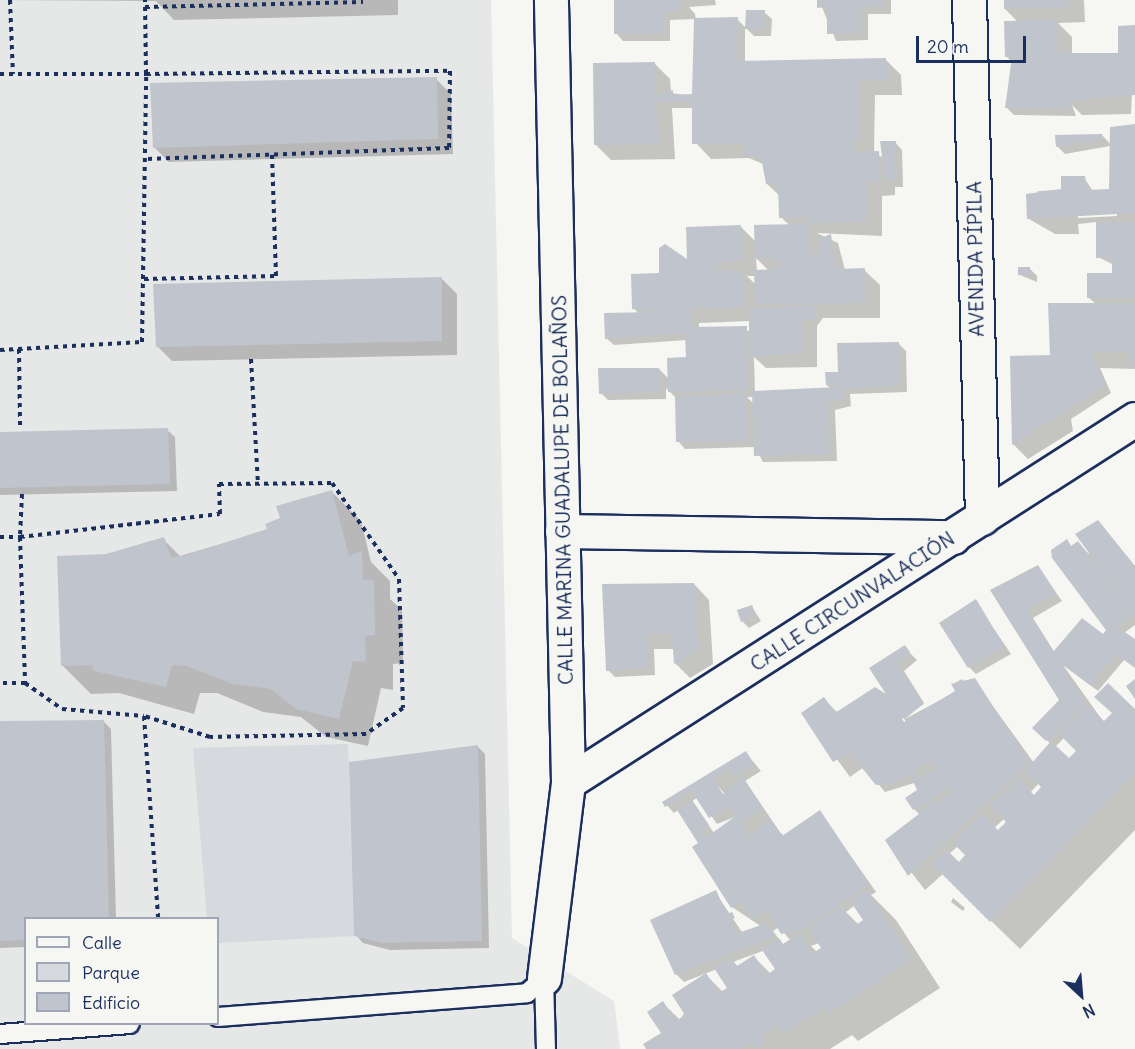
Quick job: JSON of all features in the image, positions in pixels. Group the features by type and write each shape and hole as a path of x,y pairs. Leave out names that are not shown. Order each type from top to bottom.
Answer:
{"street":[{"name":"CALLE MARINA GUADALUPE DE BOLAÑOS","path":"544,978 568,782 551,0"},
{"name":"AVENIDA PÍPILA","path":"969,0 982,518"},
{"name":"CALLE CIRCUNVALACIÓN","path":"568,782 1135,419"},
{"path":"562,531 953,537"}],"lane":[{"path":"219,1017 527,993 544,978"},
{"path":"544,978 546,1049"},
{"path":"0,1034 106,1025"}],"path":[{"path":"10,0 13,74"},
{"path":"0,350 142,342 146,159 145,0"},
{"path":"145,7 363,2"},
{"path":"0,74 450,71 449,148 146,159"},
{"path":"144,279 276,276 272,153"},
{"path":"19,349 20,425"},
{"path":"251,359 258,483"},
{"path":"0,537 20,537 220,514 219,484 332,483 376,540 399,579 403,708 366,734 210,736 144,716 62,709 25,683 0,683"},
{"path":"22,494 20,537 25,683"},
{"path":"144,716 158,917"}],"shaded area":[{"path":"0,0 491,0 512,938 614,1001 620,1049 0,1049"}],"green space":[{"path":"348,744 354,936 219,943 219,917 207,917 193,748"}],"building":[{"path":"614,0 680,0 680,9 663,13 663,34 614,34"},
{"path":"817,0 884,0 884,7 861,7 861,33 827,34 827,7 817,8"},
{"path":"1004,0 1070,0 1070,7 1004,9"},
{"path":"746,10 765,10 764,29 745,29"},
{"path":"738,17 738,61 886,58 887,80 860,80 859,141 853,141 853,152 879,151 880,181 867,181 867,221 809,224 810,254 820,254 820,238 831,234 836,269 865,268 866,303 755,304 754,270 780,269 781,259 755,259 754,225 807,224 806,217 779,218 778,184 766,184 761,157 746,157 746,143 692,144 692,101 656,102 660,144 594,145 593,63 655,62 656,95 673,90 673,95 692,94 694,18"},
{"path":"1057,20 1058,53 1118,53 1118,26 1135,25 1135,95 1070,100 1070,109 1005,108 1012,57 1005,57 1004,21"},
{"path":"437,77 438,139 153,148 150,83"},
{"path":"1135,124 1135,213 1027,219 1026,194 1061,189 1061,176 1085,176 1087,190 1109,189 1110,127"},
{"path":"1102,134 1102,139 1056,147 1055,135"},
{"path":"880,141 896,141 897,180 885,180"},
{"path":"1096,222 1135,222 1135,298 1087,298 1087,273 1112,273 1112,258 1096,258"},
{"path":"741,225 742,261 717,262 717,271 742,270 743,307 691,308 692,327 747,326 748,390 668,392 667,358 686,357 685,333 605,339 604,313 656,312 632,309 631,274 659,273 659,248 665,244 687,259 686,227"},
{"path":"1018,267 1030,267 1030,275 1018,275"},
{"path":"442,277 442,341 156,347 153,284"},
{"path":"1048,303 1135,303 1135,365 1131,368 1129,351 1091,352 1105,385 1012,445 1010,356 1050,355"},
{"path":"816,305 817,317 802,321 803,353 749,356 749,309"},
{"path":"899,342 900,386 843,388 844,399 828,403 830,454 754,456 752,391 839,387 826,385 825,372 838,372 837,343"},
{"path":"598,368 659,368 660,392 599,394"},
{"path":"746,394 747,441 676,442 675,396"},
{"path":"168,428 170,484 0,488 0,432"},
{"path":"332,490 349,556 362,551 363,580 374,580 375,635 365,636 366,662 353,661 339,719 296,709 271,689 233,684 187,666 172,665 166,687 94,671 92,665 61,666 57,556 106,554 164,537 171,557 184,556 267,529 265,524 280,518 276,506"},
{"path":"1098,520 1135,566 1135,615 1075,534"},
{"path":"1067,539 1071,546 1078,541 1133,614 1116,626 1135,639 1135,667 1115,654 1090,685 1059,662 1085,703 1046,741 1032,728 1059,700 990,590 1038,565 1056,593 1027,610 1053,652 1082,618 1103,634 1106,630 1052,558 1051,550"},
{"path":"694,583 699,648 674,664 672,633 646,634 648,668 606,671 602,584"},
{"path":"976,599 1004,646 968,668 939,623"},
{"path":"752,605 755,613 741,622 737,610"},
{"path":"905,645 910,652 897,663 924,704 902,719 904,722 955,691 951,684 975,678 1029,763 908,876 885,840 928,807 926,802 913,810 905,798 917,790 910,774 893,784 876,785 849,752 833,762 801,713 824,697 835,713 875,687 886,694 869,668","holes":["930,761 935,769 918,779 914,772","947,788 950,793 932,805 929,800"]},
{"path":"1135,679 1135,699 1126,686"},
{"path":"1108,683 1135,709 1135,773 990,922 932,864 947,850 959,862 965,855 953,843 982,814 998,830 1006,822 990,806 1018,779 1034,795 1041,787 1025,771 1051,741 1069,758 1076,751 1058,733 1087,704 1104,721 1112,713 1094,697"},
{"path":"104,720 109,917 24,917 24,940 0,941 0,721"},
{"path":"478,745 482,941 382,943 354,936 349,762"},
{"path":"746,751 754,764 734,777 729,767 713,778 723,794 743,777 763,808 741,823 750,837 769,817 782,836 820,810 869,884 801,930 781,934 767,910 752,919 741,901 731,908 692,847 698,843 677,810 692,800 709,825 701,831 705,838 736,816 729,805 709,818 691,790 665,807 662,802"},
{"path":"716,890 727,914 732,912 735,918 730,920 738,933 767,923 775,936 675,975 650,920"},
{"path":"867,890 912,959 828,1014 824,1007 782,1034 776,1025 761,1035 765,1043 756,1049 749,1043 740,1049 646,1049 643,1044 661,1033 647,1012 663,1001 676,1021 685,1015 672,995 706,973 719,993 727,988 714,968 731,957 737,966 754,955 767,975 775,969 762,950 779,938 783,944 800,933 813,953 821,948 808,928 842,906 855,926 863,920 850,901"}]}
